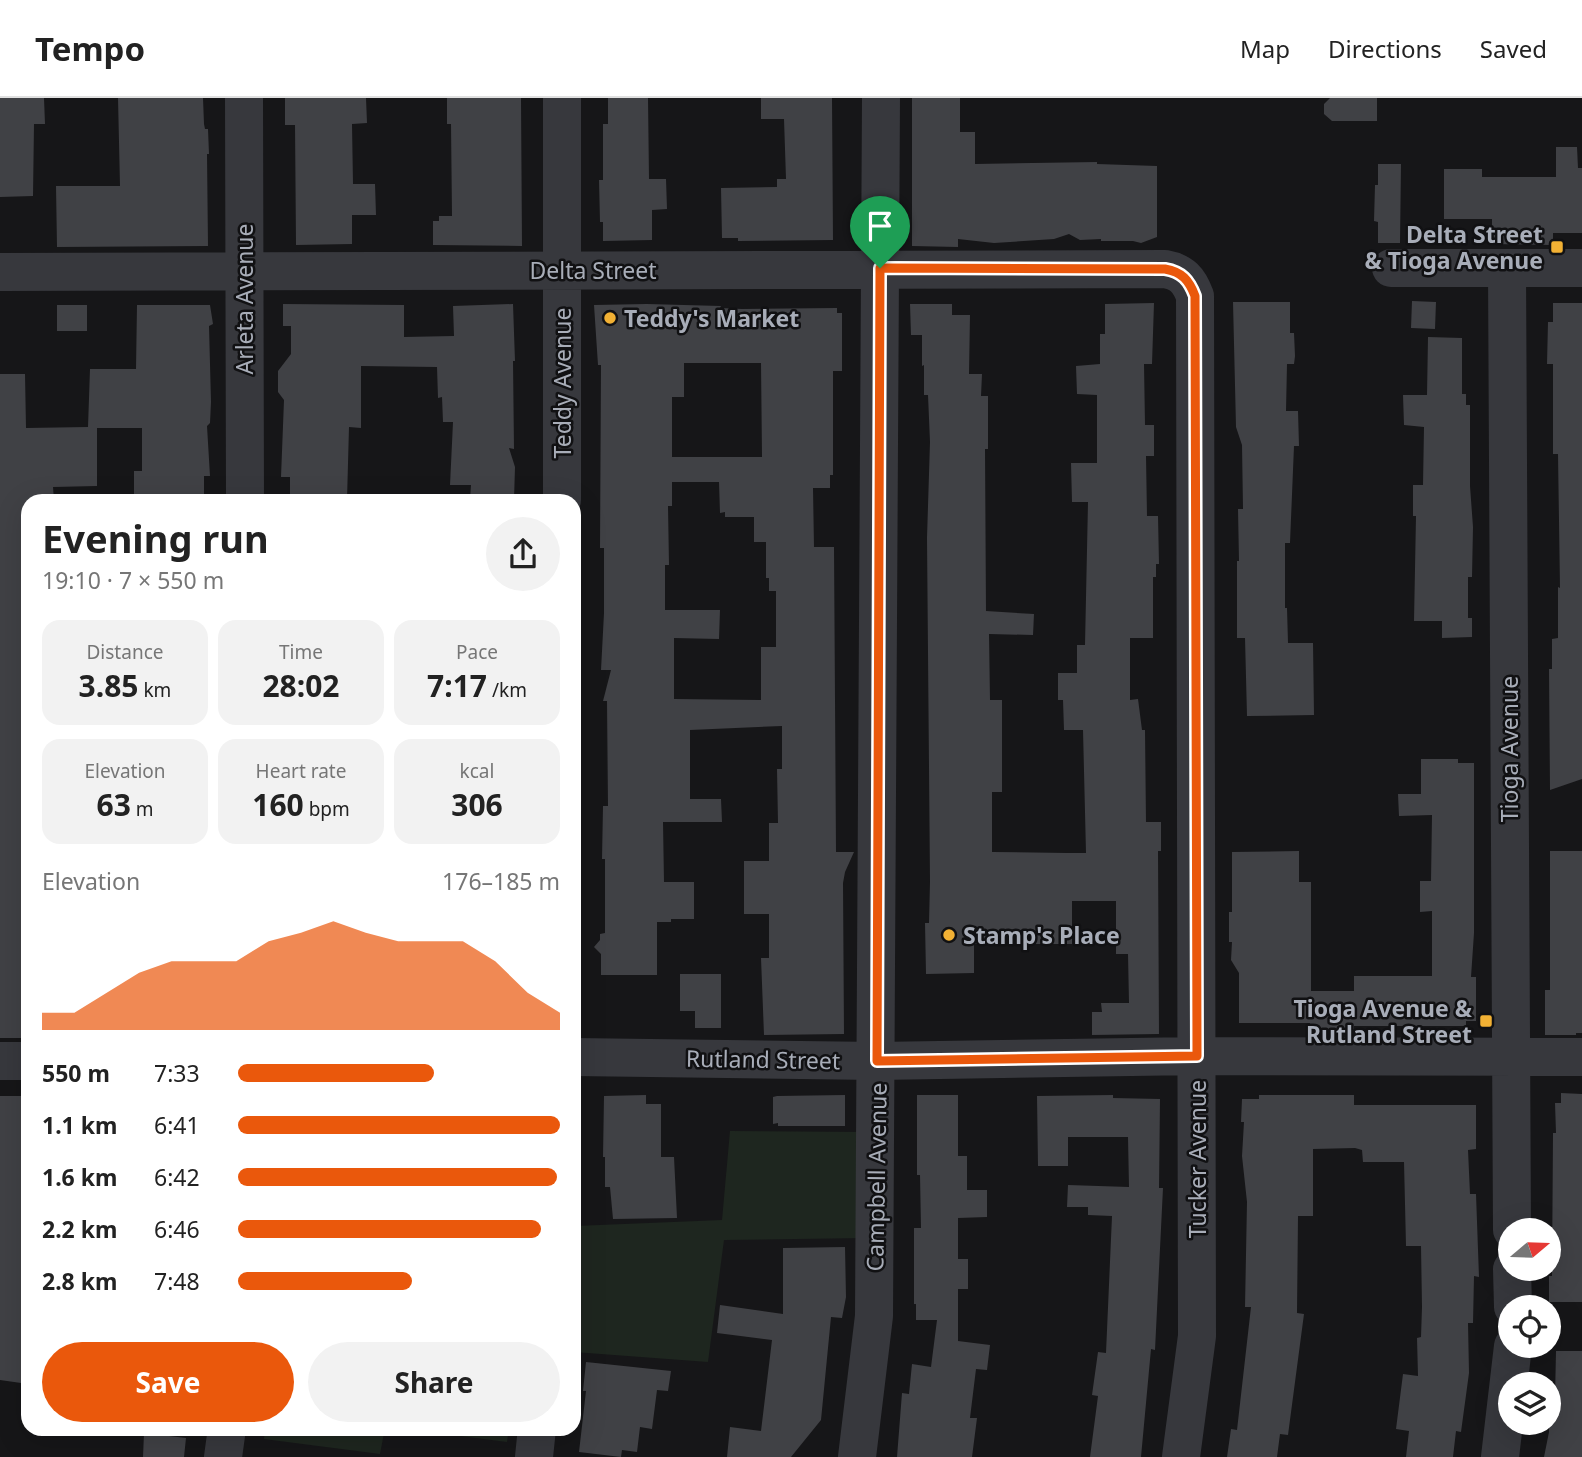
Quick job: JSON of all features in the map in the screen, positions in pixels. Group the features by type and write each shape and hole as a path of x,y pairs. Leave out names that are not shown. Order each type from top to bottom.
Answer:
{"street":[{"name":"Arleta Avenue","path":"244,98 244,494"},
{"name":"Teddy Avenue","path":"562,98 562,494"},
{"name":"Campbell Avenue","path":"857,1457 874,1316 881,98"},
{"name":"Delta Street","path":"0,272 880,268 1165,269 1184,276"},
{"path":"1391,268 1582,268"},
{"name":"Tioga Avenue","path":"1507,269 1512,1218"},
{"name":"Tucker Avenue","path":"1181,1457 1197,1336 1195,296 1184,276"},
{"name":"Rutland Street","path":"581,1057 877,1061 1197,1056 1582,1057"},
{"path":"0,1061 21,1061"},
{"path":"1500,1457 1512,1358"},
{"path":"223,1457 226,1436"},
{"path":"534,1457 536,1436"}],"shaded area":[{"path":"730,1131 866,1132 866,1238 724,1240 708,1362 581,1353 581,1226 722,1220"},
{"path":"264,1436 383,1436 380,1454 264,1439"},
{"path":"460,1436 508,1436 507,1442"}],"building":[{"path":"0,98 44,98 45,124 34,124 33,196 0,197"},
{"path":"118,98 203,98 209,154 208,246 57,247 56,186 120,186"},
{"path":"285,98 366,98 367,123 352,124 353,184 375,184 376,215 352,215 352,244 296,245 295,125 285,125"},
{"path":"447,98 521,98 522,246 433,245 433,221 439,221 439,216 452,216 451,124 447,124"},
{"path":"608,98 648,98 649,179 666,179 667,209 652,210 652,240 603,241 599,180 603,180 603,124 608,124"},
{"path":"761,98 832,98 833,240 738,241 738,238 722,238 721,188 777,187 777,179 786,179 784,119 761,119"},
{"path":"912,98 960,98 960,132 975,132 975,164 1097,162 1157,166 1157,237 1141,243 1080,240 1069,234 1054,239 994,243 958,239 958,247 912,246"},
{"path":"1330,98 1377,98 1377,121 1332,121 1324,114 1324,104"},
{"path":"1556,147 1577,147 1578,168 1582,168 1582,233 1553,233 1553,245 1492,244 1492,219 1444,219 1444,169 1482,169 1482,177 1556,177"},
{"path":"1378,164 1401,164 1400,243 1378,243 1378,222 1374,221"},
{"path":"1412,301 1436,302 1435,329 1411,328"},
{"path":"1233,302 1290,302 1290,333 1294,333 1295,356 1294,364 1287,364 1286,411 1298,411 1299,446 1294,446 1290,543 1285,543 1285,608 1288,643 1313,643 1314,715 1247,716 1245,638 1237,638 1238,509 1243,509 1242,445 1236,427"},
{"path":"1154,303 1152,364 1144,364 1145,425 1154,425 1154,456 1146,456 1147,516 1158,516 1159,564 1156,564 1156,577 1153,577 1153,638 1130,638 1130,700 1138,699 1142,730 1145,730 1146,822 1161,822 1161,851 1158,851 1159,1034 1092,1035 1092,1012 1102,1012 1101,1003 1129,1003 1128,954 1116,954 1116,901 1072,901 1072,944 974,944 974,973 926,974 925,923 929,923 930,882 927,538 930,442 928,395 924,395 922,335 911,335 910,304 952,304 952,315 970,315 969,374 982,374 981,396 988,396 988,449 985,449 986,611 1034,614 1033,635 989,634 990,700 1002,700 1002,792 992,792 992,852 1086,853 1083,730 1064,730 1063,700 1058,700 1058,673 1077,673 1077,645 1085,645 1088,502 1072,502 1071,463 1097,463 1097,395 1077,394 1076,366 1100,364 1100,334 1105,334 1105,304"},
{"path":"1553,303 1582,303 1582,779 1550,790 1549,669 1552,669 1552,639 1558,638 1558,587 1560,588 1558,454 1553,454 1553,364 1547,364 1548,322 1553,322"},
{"path":"283,304 404,305 404,337 454,336 453,306 513,304 514,449 509,448 515,467 514,494 470,494 471,485 450,485 453,422 443,422 442,397 438,398 437,367 361,366 361,428 349,427 347,494 290,494 290,477 281,477 284,400 278,392 278,371 291,354 291,326 283,326"},
{"path":"57,305 87,305 87,331 57,331"},
{"path":"137,305 210,305 213,324 209,326 211,402 210,423 207,426 210,476 204,476 204,494 134,494 134,471 142,471 142,428 97,428 97,486 53,487 54,494 21,494 21,1038 0,1038 0,374 25,374 26,428 88,427 90,369 136,369"},
{"path":"594,305 721,306 720,308 742,309 837,308 837,313 842,313 842,371 833,371 833,475 830,475 830,488 813,488 814,547 834,547 836,852 854,852 843,883 844,1034 764,1035 761,958 769,958 769,914 744,914 744,861 769,861 769,823 778,823 777,769 782,769 782,726 690,730 690,799 721,799 722,822 663,822 664,882 694,882 694,919 657,922 657,975 601,975 601,954 594,947 600,940 600,934 605,933 603,806 608,806 607,701 603,701 611,670 601,670 604,548 600,548 601,365 598,365","holes":["684,363 761,363 762,457 672,457 672,397 684,397","672,482 719,482 720,513 725,512 725,517 754,517 754,542 766,542 766,578 769,578 769,591 776,591 776,647 761,647 761,700 674,699 674,638 719,639 720,610 665,610 665,565 669,565 668,506 672,506"]},
{"path":"1428,337 1462,338 1462,394 1466,394 1466,405 1470,405 1473,527 1472,577 1468,577 1468,618 1472,618 1472,637 1442,638 1442,621 1414,621 1416,516 1413,516 1413,485 1423,485 1424,427 1404,425 1403,395 1427,395"},
{"path":"1421,759 1458,759 1458,763 1474,763 1474,933 1471,977 1476,977 1476,1021 1466,1021 1466,1026 1354,1026 1354,1032 1310,1031 1310,1023 1239,1023 1239,973 1231,960 1232,942 1229,942 1232,852 1299,851 1299,882 1311,882 1311,991 1354,991 1354,976 1432,976 1432,911 1420,912 1420,881 1431,881 1432,815 1399,816 1398,794 1421,794"},
{"path":"1550,851 1582,851 1582,1033 1576,1035 1545,1035 1545,990 1550,990"},
{"path":"680,974 721,974 721,1028 695,1028 695,1011 680,1011"},
{"path":"1561,1093 1582,1094 1582,1302 1561,1302 1561,1295 1549,1295 1549,1281 1561,1281 1561,1218 1552,1218 1555,1103 1561,1103"},
{"path":"646,1095 646,1104 661,1104 661,1157 674,1157 677,1218 613,1219 610,1187 605,1187 604,1096"},
{"path":"845,1095 845,1126 773,1124 773,1097"},
{"path":"917,1095 958,1095 958,1156 967,1156 967,1190 987,1190 987,1217 958,1218 958,1259 968,1259 968,1289 958,1289 958,1341 990,1345 987,1370 976,1369 970,1418 977,1418 972,1457 897,1457 902,1393 909,1394 912,1364 931,1367 937,1320 916,1320 914,1304 914,1228 921,1228 920,1175 917,1175"},
{"path":"1113,1095 1113,1098 1160,1099 1159,1188 1163,1188 1155,1350 1151,1349 1141,1457 1090,1457 1098,1396 1092,1395 1098,1352 1106,1353 1112,1216 1088,1215 1088,1207 1067,1207 1068,1185 1129,1187 1128,1137 1068,1137 1068,1166 1038,1166 1037,1096"},
{"path":"1259,1095 1354,1095 1354,1105 1476,1105 1476,1149 1468,1150 1470,1194 1476,1194 1479,1277 1474,1276 1473,1323 1468,1323 1469,1373 1461,1432 1456,1431 1453,1457 1406,1457 1409,1431 1396,1429 1403,1374 1418,1376 1417,1338 1421,1337 1422,1307 1421,1246 1406,1246 1404,1162 1363,1162 1362,1150 1355,1148 1313,1149 1313,1216 1298,1216 1297,1313 1304,1314 1288,1435 1280,1434 1277,1457 1227,1457 1231,1429 1237,1430 1251,1307 1245,1307 1247,1202 1242,1156 1242,1099 1259,1099"},
{"path":"0,1096 21,1096 21,1383 0,1380"},
{"path":"845,1247 846,1297 842,1318 831,1317 821,1420 791,1457 727,1457 730,1427 761,1431 772,1340 717,1333 720,1305 783,1314 783,1248"},
{"path":"1561,1351 1582,1351 1582,1457 1544,1457 1548,1435 1561,1435 1561,1372 1556,1372 1556,1358 1561,1358"},
{"path":"586,1362 671,1371 668,1391 657,1390 652,1429 640,1427 637,1452 622,1450 621,1457 579,1452 586,1391 583,1391"},
{"path":"144,1436 186,1438 184,1457 143,1457"}],"place":[{"name":"Delta Street & Tioga Avenue","path":"1557,247"},
{"name":"Teddy's Market","path":"610,318"},
{"name":"Stamp's Place","path":"949,935"},
{"name":"Tioga Avenue & Rutland Street","path":"1486,1021"}],"route":[{"path":"880,268 1165,269 1184,276 1191,285 1195,296 1197,1056 877,1061 880,268"}]}
